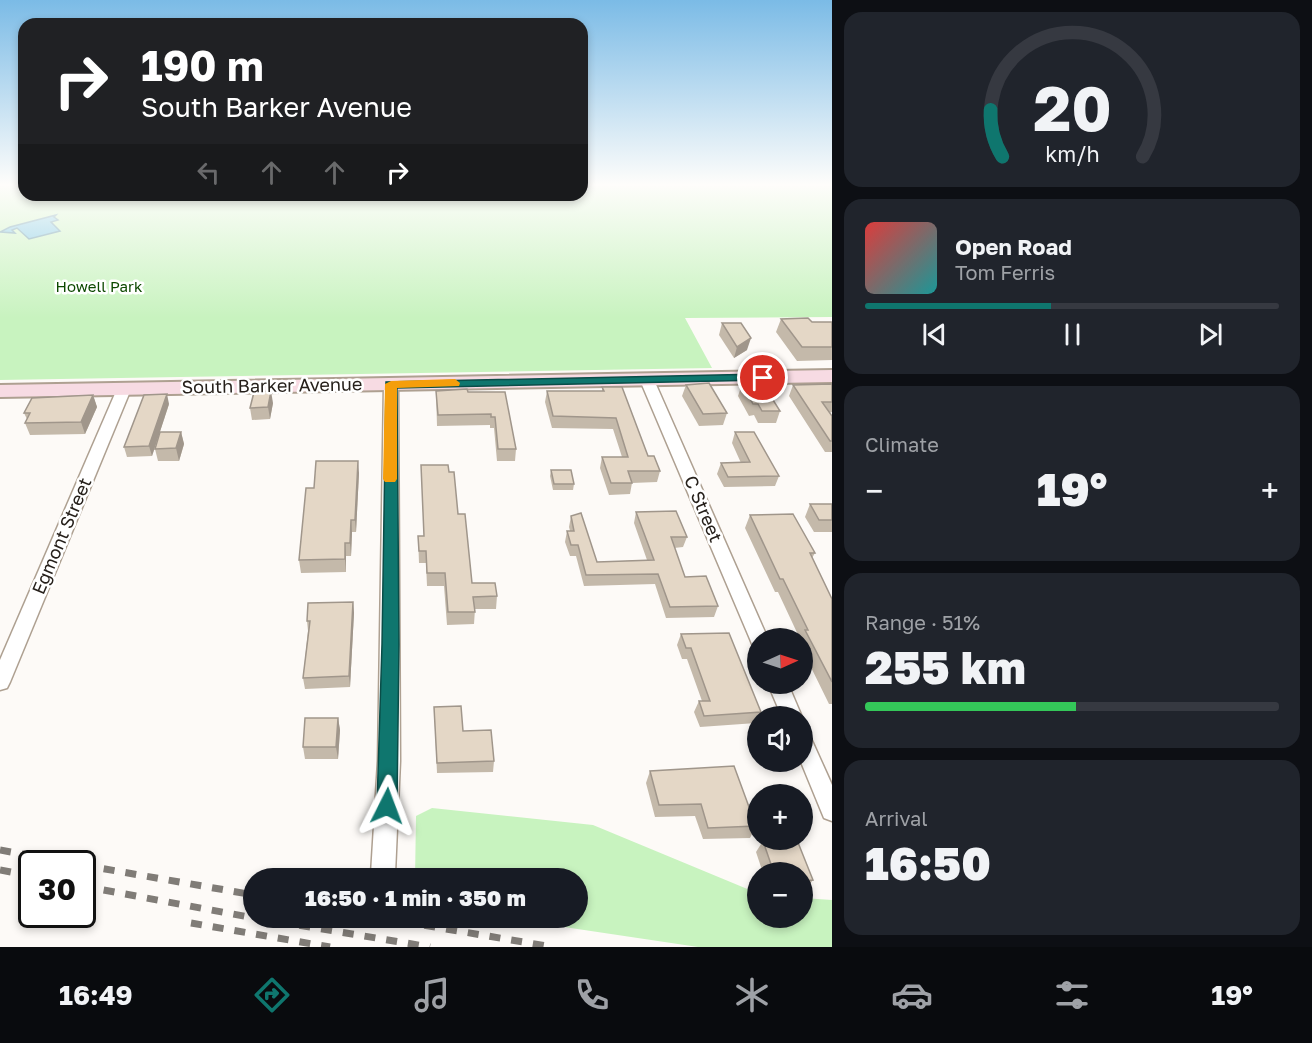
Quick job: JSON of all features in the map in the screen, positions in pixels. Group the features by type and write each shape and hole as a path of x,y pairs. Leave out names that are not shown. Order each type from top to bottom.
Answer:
{"main road":[{"name":"South Barker Avenue","path":"0,391 832,376"}],"street":[{"name":"C Street","path":"647,380 754,628"},
{"path":"383,868 389,761 391,384"},
{"name":"Egmont Street","path":"0,682 124,389"},
{"path":"813,766 832,810"}],"green space":[{"name":"Howell Park","path":"0,230 832,230 832,317 685,318 712,368 0,380"},
{"path":"432,808 593,825 747,889 747,928 813,928 813,899 832,900 832,947 698,947 571,928 588,928 588,868 415,868 416,816"}],"water":[{"path":"12,230 15,233 0,232"},
{"path":"19,230 60,231 29,239"}],"building":[{"path":"808,318 812,322 832,322 832,347 802,347 781,319"},
{"path":"722,323 741,323 751,338 737,347"},
{"path":"709,383 727,413 703,414 686,385"},
{"path":"742,384 763,384 780,411 762,411 758,404 753,404"},
{"path":"832,384 832,402 822,402 832,416 832,441 830,441 793,385"},
{"path":"602,387 622,387 648,456 654,456 660,471 628,471 632,483 611,483 602,457 628,457 616,418 553,416 547,391 604,391"},
{"path":"467,389 468,392 505,392 516,449 498,449 495,417 491,417 491,414 438,415 436,391"},
{"path":"271,391 268,407 250,408 254,392"},
{"path":"167,394 149,446 124,447 144,395"},
{"path":"93,395 81,422 25,423 30,413 24,413 32,398"},
{"path":"160,432 181,432 176,448 155,449"},
{"path":"735,432 754,432 779,476 728,477 721,463 750,462"},
{"path":"316,461 358,461 355,520 351,520 350,543 345,543 345,559 299,560 306,488 314,488"},
{"path":"421,465 448,465 449,472 454,472 458,514 465,514 472,583 495,583 497,596 473,597 475,612 448,612 445,573 427,573 426,551 419,551 418,536 424,536"},
{"path":"551,470 571,470 574,484 554,484"},
{"path":"810,504 832,504 832,520 819,520"},
{"path":"676,511 687,537 671,537 685,577 706,576 718,606 670,607 658,574 586,575 578,545 571,545 567,531 574,531 571,516 581,513 597,562 654,560 636,512"},
{"path":"793,514 815,553 810,553 832,599 832,682 813,645 813,628 807,628 783,579 780,579 750,515"},
{"path":"353,602 349,676 303,678 310,621 307,621 308,603"},
{"path":"729,633 747,677 747,694 754,694 759,706 747,706 747,713 704,716 699,701 710,701 691,648 686,648 681,634"},
{"path":"461,706 463,731 491,730 494,761 437,763 434,707"},
{"path":"305,718 338,718 336,747 303,747"},
{"path":"734,766 747,801 747,826 708,828 701,804 659,805 650,771"},
{"path":"766,850 801,850 806,862 770,862"}],"railway":[{"path":"0,850 18,853"},
{"path":"96,867 243,893"},
{"path":"0,870 18,873"},
{"path":"96,889 243,916"},
{"path":"191,923 330,947"},
{"path":"316,928 430,947"},
{"path":"440,928 553,947"}],"slow traffic":[{"path":"390,479 391,384 455,383"}],"route":[{"path":"387,806 391,644 391,384 763,378"}]}
